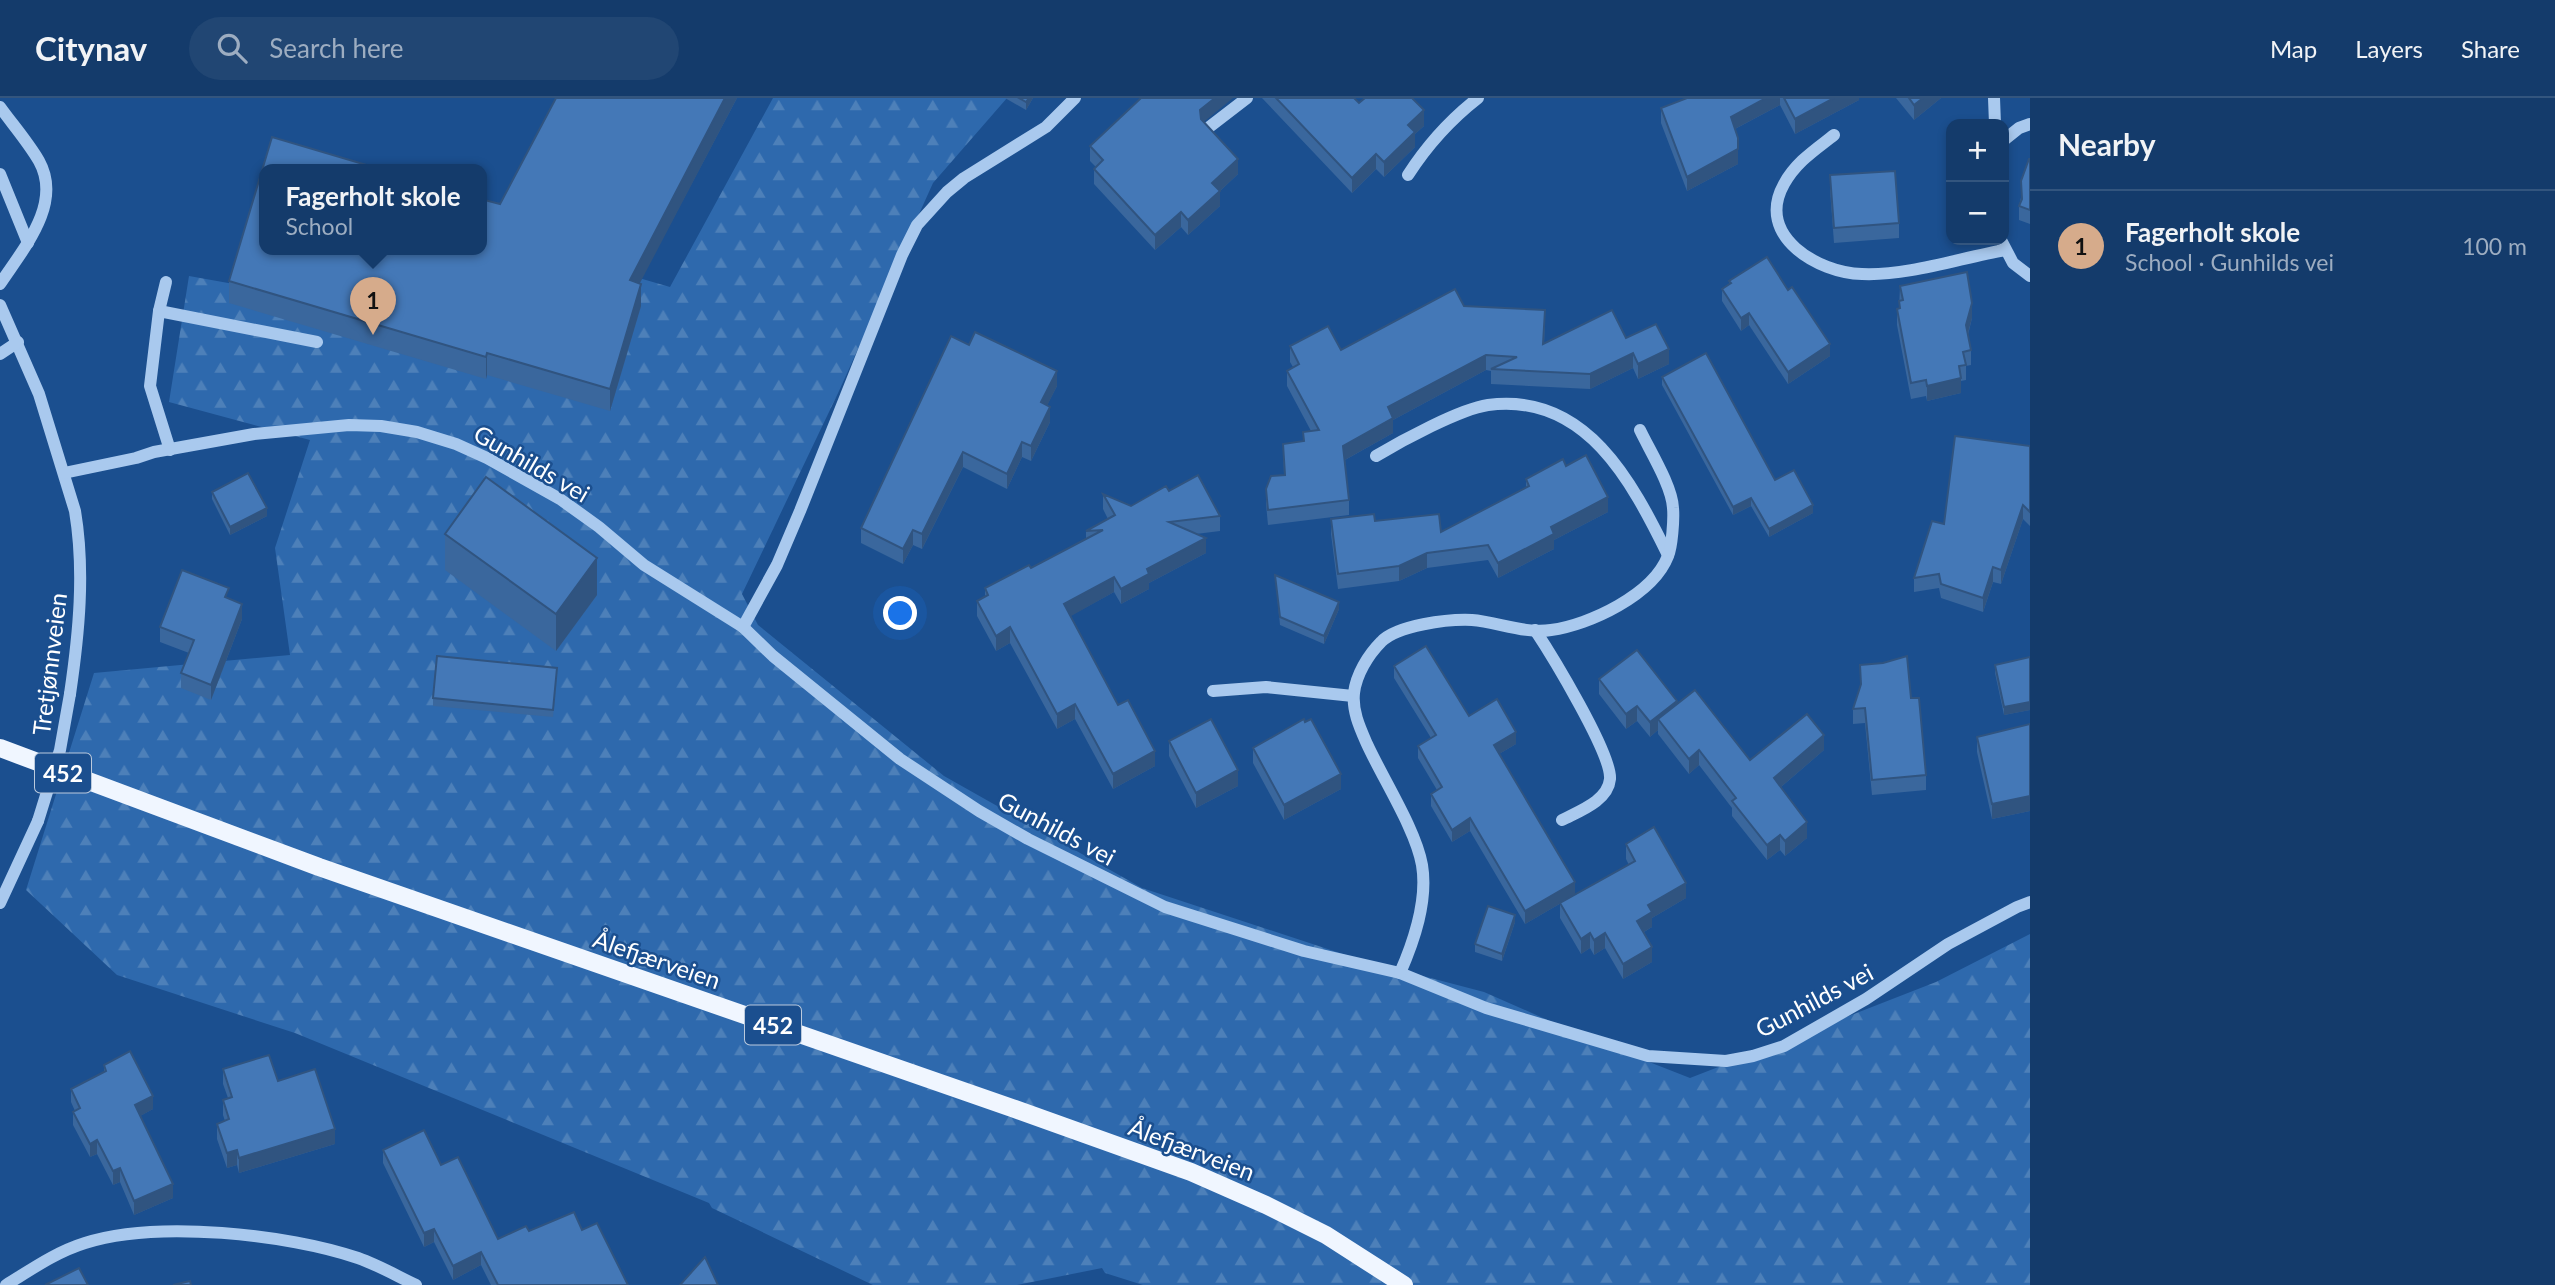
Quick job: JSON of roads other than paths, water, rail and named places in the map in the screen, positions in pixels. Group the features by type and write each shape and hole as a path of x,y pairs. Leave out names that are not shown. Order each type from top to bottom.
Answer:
{"main road":[{"name":"Ålefjærveien","path":"0,748 319,867 1191,1172 1326,1235 1404,1285"}],"street":[{"path":"743,627 777,565 902,255 917,225 947,192 964,178 1046,127 1075,98"},
{"path":"1208,128 1247,98"},
{"path":"1408,175 1419,158 1464,109 1478,98"},
{"path":"1994,98 1995,119"},
{"path":"0,107 40,162 47,188 39,226 0,284"},
{"path":"2009,136 2030,124"},
{"path":"1834,135 1799,162 1783,186 1777,211 1779,221 1784,236 1797,250 1834,271 1860,275 1886,274 2003,245 2013,263 2030,275"},
{"path":"0,174 28,243"},
{"path":"166,282 159,311 150,386 170,450"},
{"name":"Tretjønnveien","path":"0,305 39,394 64,473 78,530 80,584 77,644 60,750 38,821 0,903"},
{"path":"159,311 317,342"},
{"path":"0,354 18,342"},
{"path":"1376,456 1455,416 1486,405 1516,404 1545,411 1570,422 1595,440 1620,468 1640,499 1669,555"},
{"name":"Gunhilds vei","path":"64,473 254,434 349,425 381,426 443,440 487,458 561,499 644,565 743,627 773,656 900,759 979,811 1028,839 1165,907 1304,951 1400,973 1486,1008 1648,1056 1726,1061 1784,1046 1866,999 1948,944 2030,902"},
{"path":"1400,973 1412,945 1419,917 1422,864 1413,838 1355,715 1353,695 1364,664 1382,641 1396,632 1419,625 1470,620 1549,631 1577,624 1636,594 1655,577 1669,555 1673,507 1665,482 1640,430"},
{"path":"1535,630 1590,726 1609,772 1610,780 1602,796 1562,820"},
{"path":"1213,691 1266,687 1353,695"},
{"path":"6,1285 57,1253 86,1242 118,1234 194,1231 310,1245 360,1258 416,1285"}],"place":[{"name":"Fagerholt skole","path":"373,335"}]}
